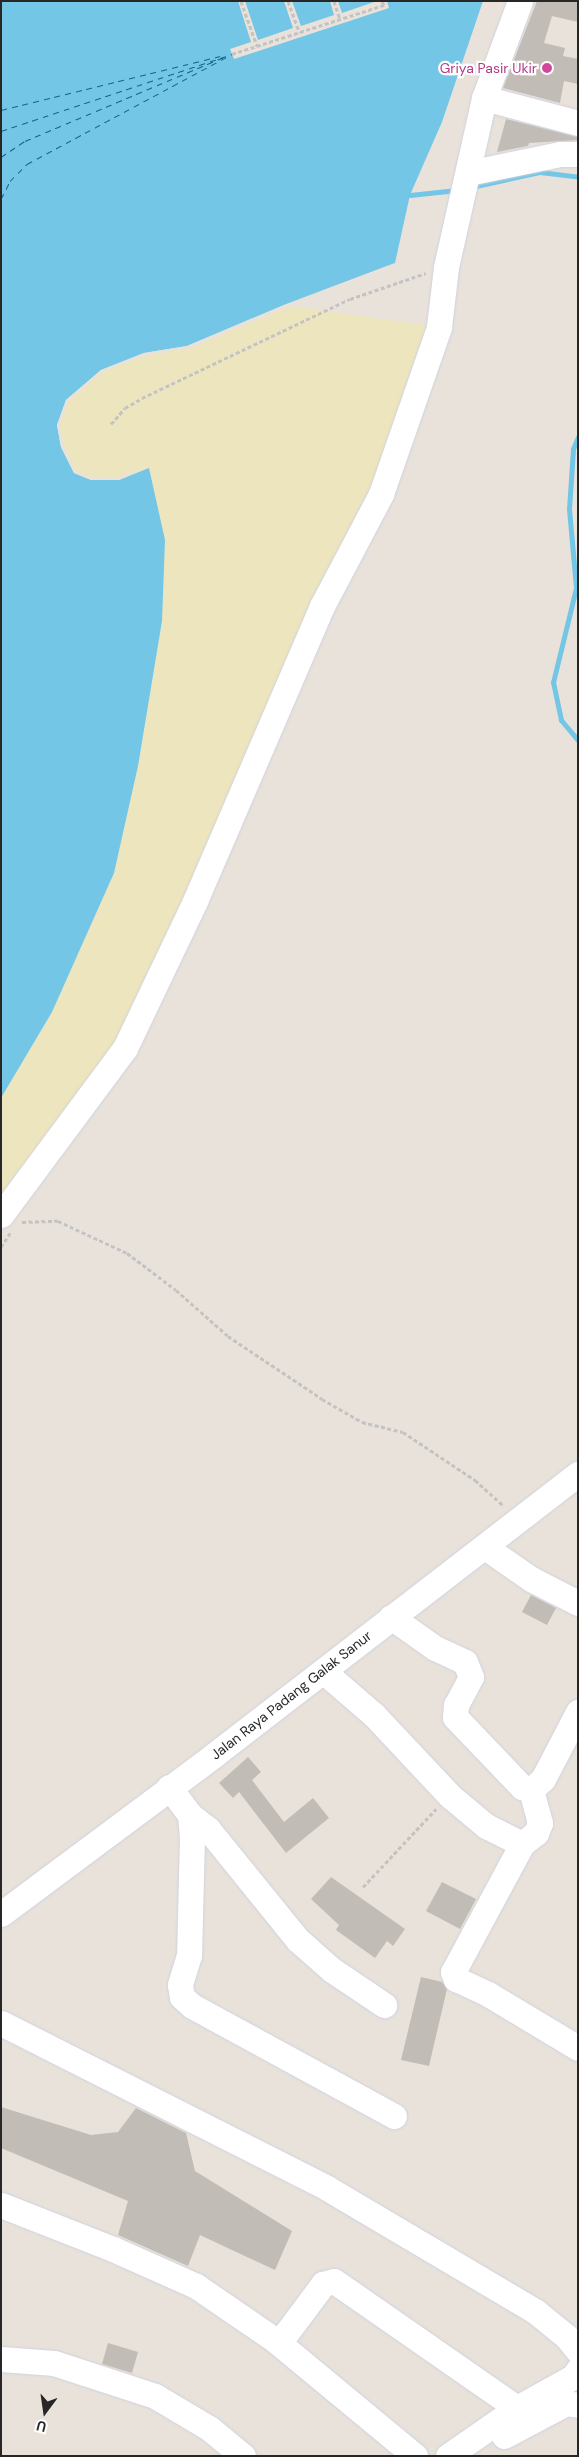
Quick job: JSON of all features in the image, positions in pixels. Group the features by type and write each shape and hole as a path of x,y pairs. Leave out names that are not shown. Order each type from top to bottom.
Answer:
{"street":[{"path":"1,1215 125,1048 195,901 322,606 381,494 439,327 446,266 484,98 520,1"},
{"path":"484,98 578,123"},
{"path":"466,184 560,154 578,154"},
{"name":"Jalan Raya Padang Galak Sanur","path":"1,1914 323,1671 578,1474"},
{"path":"485,1547 531,1579 578,1603"},
{"path":"391,1617 435,1648 465,1662 472,1676 456,1705 455,1717 507,1774 531,1790 540,1823 536,1833 522,1844 453,1972 456,1979 488,1994 578,2048"},
{"path":"323,1671 374,1714 450,1796 486,1826 522,1844"},
{"path":"531,1790 543,1779 578,1712"},
{"path":"169,1787 190,1815 208,1829 298,1940 332,1970 384,2005"},
{"path":"190,1815 192,1887 189,1955 180,1985 182,1997 192,2006 394,2116"},
{"path":"1,2023 327,2188 534,2311 566,2336 578,2351"},
{"path":"1,2205 113,2249 196,2286 279,2343 415,2456"},
{"path":"279,2343 323,2284 334,2281 517,2408"},
{"path":"1,2359 54,2362 155,2396 209,2428 243,2456"},
{"path":"448,2456 517,2408 560,2385 578,2370"},
{"path":"475,2456 566,2403 578,2405"}],"path":[{"path":"241,1 257,46"},
{"path":"288,1 299,32"},
{"path":"334,1 340,19"},
{"path":"232,54 384,5 382,1"},
{"path":"111,424 126,408 142,398 342,304 446,266"},
{"path":"1,1248 22,1221 46,1219 73,1226 127,1253 176,1290 236,1341 362,1422 403,1432 475,1480 519,1520"},
{"path":"363,1887 450,1796"}],"sand":[{"path":"284,305 439,327 125,1048 1,1215 1,1098 52,1012 114,873 138,766 162,621 119,480 91,480 74,473 61,447 57,425 66,400 101,370"}],"water":[{"path":"1,1 483,1 442,122 410,195 395,263 284,305 187,346 144,353 101,370 66,400 57,425 61,447 74,473 91,480 119,480 149,468 165,540 162,621 138,766 114,873 52,1012 1,1098"}],"pier":[{"path":"238,1 245,1 258,40 293,28 284,1 292,1 301,26 334,15 330,1 338,1 342,13 377,1 387,1 389,8 234,59 230,49 251,42"},
{"path":"395,263 188,349 144,356 102,372 68,401 60,425 64,446 76,471 91,477 118,477 150,466 119,480 91,480 74,473 61,447 57,425 66,400 101,370 144,353 187,346 284,305"}],"building":[{"path":"537,1 578,1 578,22 552,16 544,43 565,48 563,56 578,59 578,84 564,81 560,103 503,88"},
{"path":"506,119 578,137 578,140 529,143 528,146 497,152"},
{"path":"531,1595 556,1608 547,1625 522,1612"},
{"path":"248,1757 261,1772 252,1780 284,1822 313,1798 329,1818 286,1853 239,1792 233,1798 219,1783"},
{"path":"331,1877 405,1929 393,1946 387,1941 375,1958 336,1930 339,1925 311,1899"},
{"path":"442,1882 476,1899 460,1929 426,1911"},
{"path":"421,1977 442,1982 447,1989 429,2066 401,2060"},
{"path":"1,2107 91,2135 118,2132 136,2108 186,2133 195,2171 292,2231 275,2270 200,2235 188,2266 118,2235 128,2201 1,2148"},
{"path":"108,2343 138,2352 132,2373 102,2364"}],"waterway":[{"path":"471,187 540,172 578,177"},
{"path":"410,195 457,190"},
{"path":"578,437 573,449 569,509 576,588 553,682 561,720 578,740"}],"ferry route":[{"path":"1,199 10,181 27,164 232,54"},
{"path":"1,131 229,55"},
{"path":"1,110 221,56"},
{"path":"1,157 25,141 224,57"}],"place":[{"name":"Griya Pasir Ukir","path":"547,68"}]}
